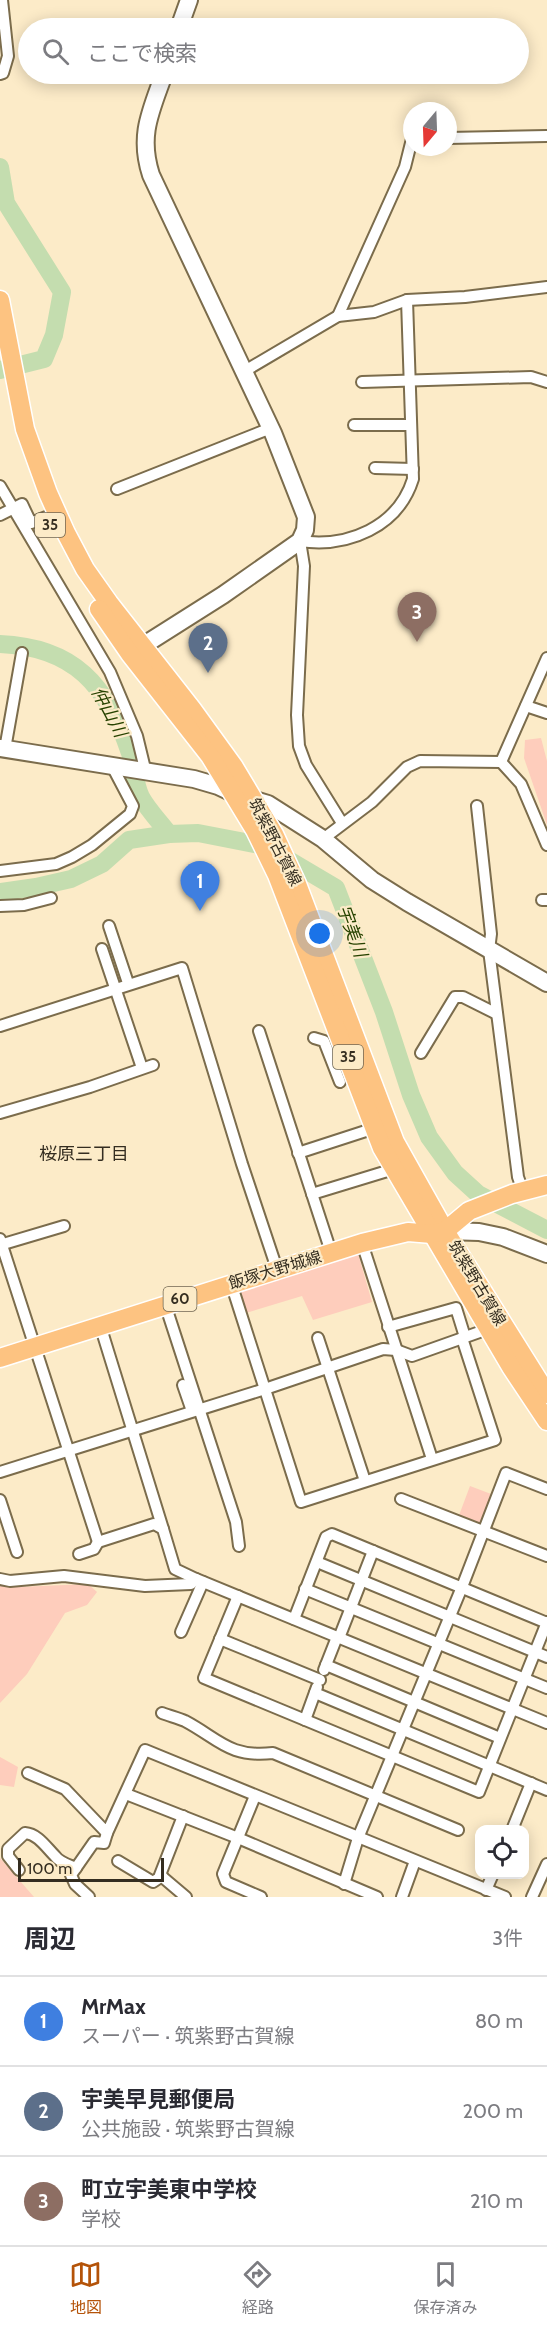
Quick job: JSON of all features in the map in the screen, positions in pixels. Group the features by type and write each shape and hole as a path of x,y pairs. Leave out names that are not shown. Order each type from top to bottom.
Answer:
{"main road":[{"name":"筑紫野古賀線","path":"0,300 5,356 10,380 48,493 66,533 136,650 210,756 255,830 277,875 344,1076 375,1128 382,1148 547,1394"},
{"name":"筑紫野古賀線","path":"10,380 15,428 46,517 82,585 210,734 274,834 297,884 395,1142 488,1329 546,1426"},
{"path":"438,1232 469,1211 517,1192 547,1185"},
{"name":"飯塚大野城線","path":"0,1358 362,1243 408,1232 438,1232"}],"street":[{"path":"2,0 8,56 2,74"},
{"path":"183,18 189,0"},
{"path":"136,650 223,595 300,541 305,530 306,518 271,428 151,175 144,155 149,118 161,84"},
{"path":"457,138 547,136"},
{"path":"338,316 405,167 408,156"},
{"path":"243,372 338,316 374,312 407,300 465,297 547,287"},
{"path":"300,541 318,544 356,537 379,526 396,511 409,491 413,469 407,300"},
{"path":"362,382 531,377 547,382"},
{"path":"354,425 411,425"},
{"path":"117,489 271,428"},
{"path":"375,468 413,469"},
{"path":"0,486 110,672 136,736 146,773"},
{"path":"0,515 22,504 31,523 46,517"},
{"path":"300,541 303,566 297,715 299,746 306,765 342,823"},
{"path":"22,652 2,749 194,779 268,804 323,839 372,880 547,983"},
{"path":"501,762 547,658"},
{"path":"526,706 547,713"},
{"path":"323,839 372,801 407,768 420,761 501,762 521,784 547,845"},
{"path":"0,871 19,871 56,864 72,857 92,845 130,814 133,806 115,768"},
{"path":"477,806 491,934 489,950 518,1177 517,1192"},
{"path":"0,906 24,905 51,898"},
{"path":"109,926 129,983"},
{"path":"0,1113 90,1087 147,1066 115,988 102,949"},
{"path":"0,1026 129,983 182,968 277,1269"},
{"path":"421,1053 455,997 463,997 497,1014"},
{"path":"259,1031 331,1252"},
{"path":"314,1038 324,1041 344,1076"},
{"path":"298,1153 375,1128"},
{"path":"312,1194 394,1169"},
{"path":"64,1226 1,1243 98,1542"},
{"path":"438,1232 479,1232 503,1237 547,1254"},
{"path":"362,1243 432,1459"},
{"path":"231,1283 301,1502 495,1440 456,1308 388,1327"},
{"path":"165,1304 195,1410 236,1522 239,1546"},
{"path":"100,1325 175,1569 199,1581 547,1723"},
{"path":"0,1472 265,1389 383,1349 396,1350 412,1356 488,1329"},
{"path":"318,1338 365,1481"},
{"path":"183,1385 195,1410"},
{"path":"344,1884 358,1838 450,1617 506,1473 547,1488"},
{"path":"401,1499 547,1556"},
{"path":"0,1500 6,1536 17,1552"},
{"path":"79,1554 94,1549 98,1542 154,1524 163,1529"},
{"path":"238,1596 204,1678 479,1792 547,1623 332,1534 327,1537 294,1619"},
{"path":"304,1720 374,1551"},
{"path":"316,1562 547,1657"},
{"path":"0,1578 10,1581 64,1576 161,1586 191,1584 199,1581"},
{"path":"181,1632 199,1581"},
{"path":"305,1589 547,1689"},
{"path":"220,1639 320,1680"},
{"path":"326,1665 500,1738"},
{"path":"315,1693 547,1790"},
{"path":"162,1713 186,1722 219,1744 241,1753 273,1753 458,1830"},
{"path":"89,1897 75,1884 71,1875 94,1842 104,1844 145,1750 505,1897"},
{"path":"28,1773 65,1789 107,1833"},
{"path":"514,1825 531,1783"},
{"path":"126,1794 238,1838 377,1897"},
{"path":"255,1796 224,1874 226,1882 261,1897"},
{"path":"183,1816 160,1875 186,1897"},
{"path":"19,1870 8,1856 8,1849 25,1833 32,1833 55,1857 76,1868"},
{"path":"118,1861 153,1882 162,1876"},
{"path":"402,1897 415,1861"},
{"path":"532,1897 547,1864"},
{"path":"486,1890 491,1879"}],"shaded area":[{"path":"541,738 547,761 547,825 524,758 525,740"},
{"path":"357,1250 372,1302 313,1320 302,1296 246,1313 239,1288"},
{"path":"470,1486 491,1494 479,1525 458,1518"},
{"path":"88,1584 97,1592 87,1605 65,1613 27,1674 0,1703 0,1585 18,1587"},
{"path":"0,1757 18,1767 14,1787 0,1785"},
{"path":"0,1858 34,1897 0,1897"}],"waterway":[{"name":"仲山川","path":"0,167 6,203 62,292 54,335 44,359 0,370"},
{"name":"仲山川","path":"0,644 26,647 68,662 98,689 121,729 130,753 141,797 169,834"},
{"name":"宇美川","path":"0,892 71,879 102,864 129,840 169,834 198,833 265,846 336,888 384,1012 411,1095 429,1137 455,1173 478,1194 547,1230"}],"place":[{"name":"町立宇美東中学校","path":"417,642"},
{"name":"宇美早見郵便局","path":"208,673"},
{"name":"MrMax","path":"200,911"}],"district":[{"name":"桜原三丁目","path":"84,1154"}]}
